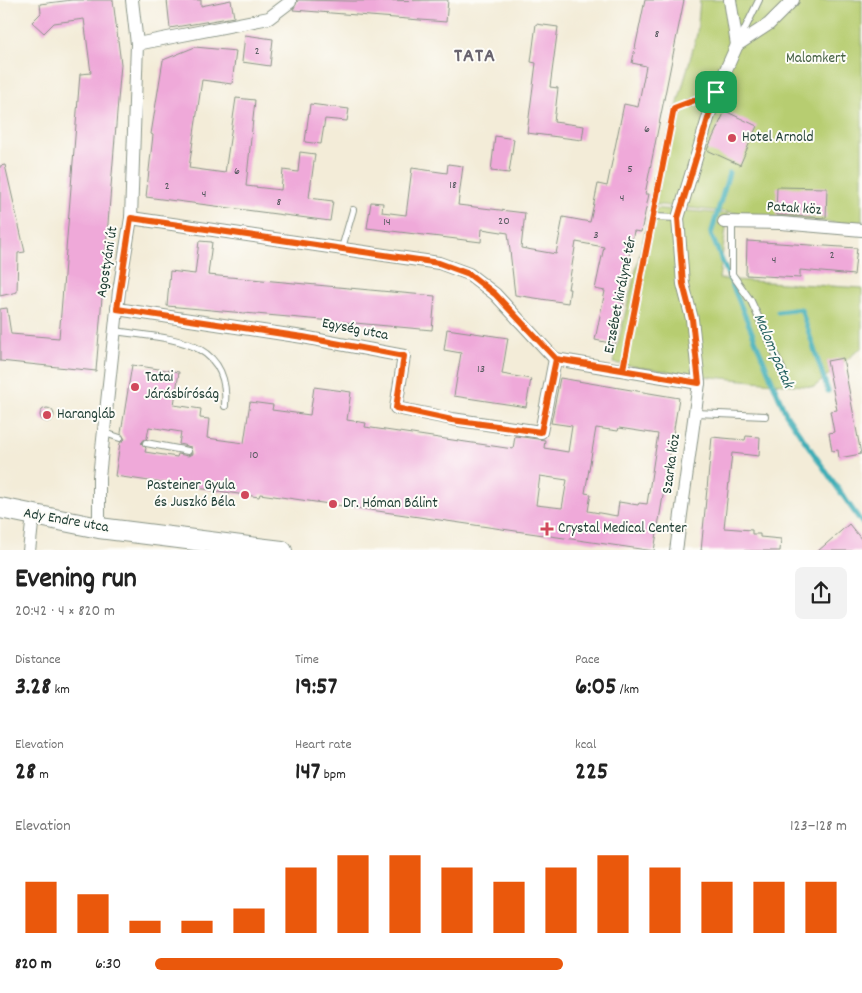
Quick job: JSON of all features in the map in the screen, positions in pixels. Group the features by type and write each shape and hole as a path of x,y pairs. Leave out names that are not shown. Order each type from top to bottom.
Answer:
{"main road":[{"name":"Ady Endre utca","path":"0,508 99,528 243,548 282,550"}],"street":[{"name":"Agostyáni út","path":"99,528 99,477 114,331 131,218 137,44 132,0"},
{"path":"137,44 269,18 290,2 290,0"},
{"path":"730,0 737,45"},
{"path":"699,383 692,319 683,284 678,218 716,92 737,45 769,24 793,0"},
{"path":"131,218 439,263 469,274 495,294 556,359 623,369"},
{"name":"Patak köz","path":"728,222 862,230"},
{"name":"Egység utca","path":"117,309 303,337 404,356 396,408 452,420 541,432 556,359"},
{"name":"Erzsébet királyné tér","path":"623,369 699,383"},
{"name":"Szarka köz","path":"676,550 699,383"},
{"path":"29,550 33,515"}],"lane":[{"path":"737,45 759,0"},
{"name":"Erzsébet királyné tér","path":"623,369 674,108 716,92"},
{"path":"342,248 353,210"},
{"path":"653,217 678,218"},
{"path":"728,222 732,274 751,301 783,371"},
{"path":"114,331 186,342 208,354 221,371 226,388 225,406"},
{"path":"696,413 765,416"},
{"path":"105,433 120,438"},
{"path":"146,443 188,450"}],"green space":[{"name":"Malomkert","path":"700,0 862,0 862,226 650,204 697,34"},
{"path":"651,208 728,214 719,279 862,288 862,347 814,387 692,375 613,363"}],"building":[{"path":"72,0 113,0 121,64 96,371 0,361 0,309 7,308 11,334 59,338 80,74 91,73 84,19 54,23 44,33 32,22 41,13 40,4"},
{"path":"167,0 201,0 201,6 231,0 234,17 170,28"},
{"path":"298,0 448,0 446,22 293,10"},
{"path":"645,0 684,0 645,194 649,194 641,232 634,231 620,302 624,302 615,344 595,340 605,291 595,289 604,247 576,242 568,289 570,289 568,303 515,295 508,233 482,229 481,242 367,228 371,202 383,203 382,212 406,215 412,168 447,173 448,164 463,166 458,205 525,213 521,248 556,254 563,217 590,222 598,184 607,186 624,104 638,107 646,66 632,63"},
{"path":"536,24 558,27 550,87 558,88 554,122 584,126 582,140 527,133 536,63 531,62"},
{"path":"245,35 273,39 270,66 242,62"},
{"path":"195,47 236,51 232,84 202,80 189,168 225,173 236,98 255,100 246,186 281,190 283,170 298,172 300,152 315,154 309,198 333,201 330,221 146,197 153,135 151,134 163,60"},
{"path":"310,104 349,109 347,121 325,119 321,144 305,142"},
{"name":"Hotel Arnold","path":"725,111 757,126 740,165 707,150"},
{"path":"495,136 514,139 509,173 491,171"},
{"path":"5,165 25,252 18,253 17,292 0,296 0,166"},
{"path":"777,187 827,188 826,218 776,215"},
{"path":"199,241 212,242 208,275 435,296 432,330 167,306 170,271 195,274"},
{"path":"747,241 857,248 854,275 800,270 800,278 746,275"},
{"path":"447,329 508,338 502,374 531,379 526,407 454,396 461,353 444,350"},
{"path":"843,358 861,454 839,458 838,450 832,451 829,433 834,432 830,411 837,410 827,361"},
{"path":"132,365 179,372 174,405 201,409 200,418 209,419 207,438 244,443 250,402 273,405 272,410 310,415 314,387 351,392 347,420 366,423 365,427 513,449 515,436 545,440 544,448 568,452 572,426 551,423 560,378 679,398 654,550 260,494 259,497 115,476 120,443 125,439 121,433","holes":["149,427 181,432 179,444 191,447 192,454 188,456 178,454 177,457 145,452 146,448 141,443 147,438","596,428 618,431 619,428 658,434 647,504 639,503 638,505 619,502 617,516 588,511 591,494 585,493","540,476 567,480 562,508 536,505"]},
{"name":"Harangláb","path":"44,408 50,408 54,415 50,422 44,422 40,418 40,412"},
{"path":"746,436 760,437 759,456 732,453 724,528 752,530 752,534 760,534 760,537 781,539 780,550 701,550 712,437 745,440"},
{"path":"849,524 862,540 862,550 819,550"}],"waterway":[{"name":"Malom-patak","path":"729,173 711,234 786,414 862,523"},
{"path":"778,312 801,309 828,391"}],"place":[{"name":"Hotel Arnold","path":"732,138"},
{"name":"Tatai Járásbíróság","path":"135,387"},
{"name":"Harangláb","path":"47,415"},
{"name":"Pasteiner Gyula és Juszkó Béla","path":"245,495"},
{"name":"Dr. Hóman Bálint","path":"333,504"},
{"name":"Crystal Medical Center","path":"547,529"}],"district":[{"name":"TATA","path":"475,57"}],"route":[{"path":"716,92 674,108 623,369 556,359 495,294 469,274 439,263 131,218 117,309 303,337 404,356 396,408 452,420 541,432 556,359 699,383 692,319 683,284 678,239 678,218 716,92"}]}
